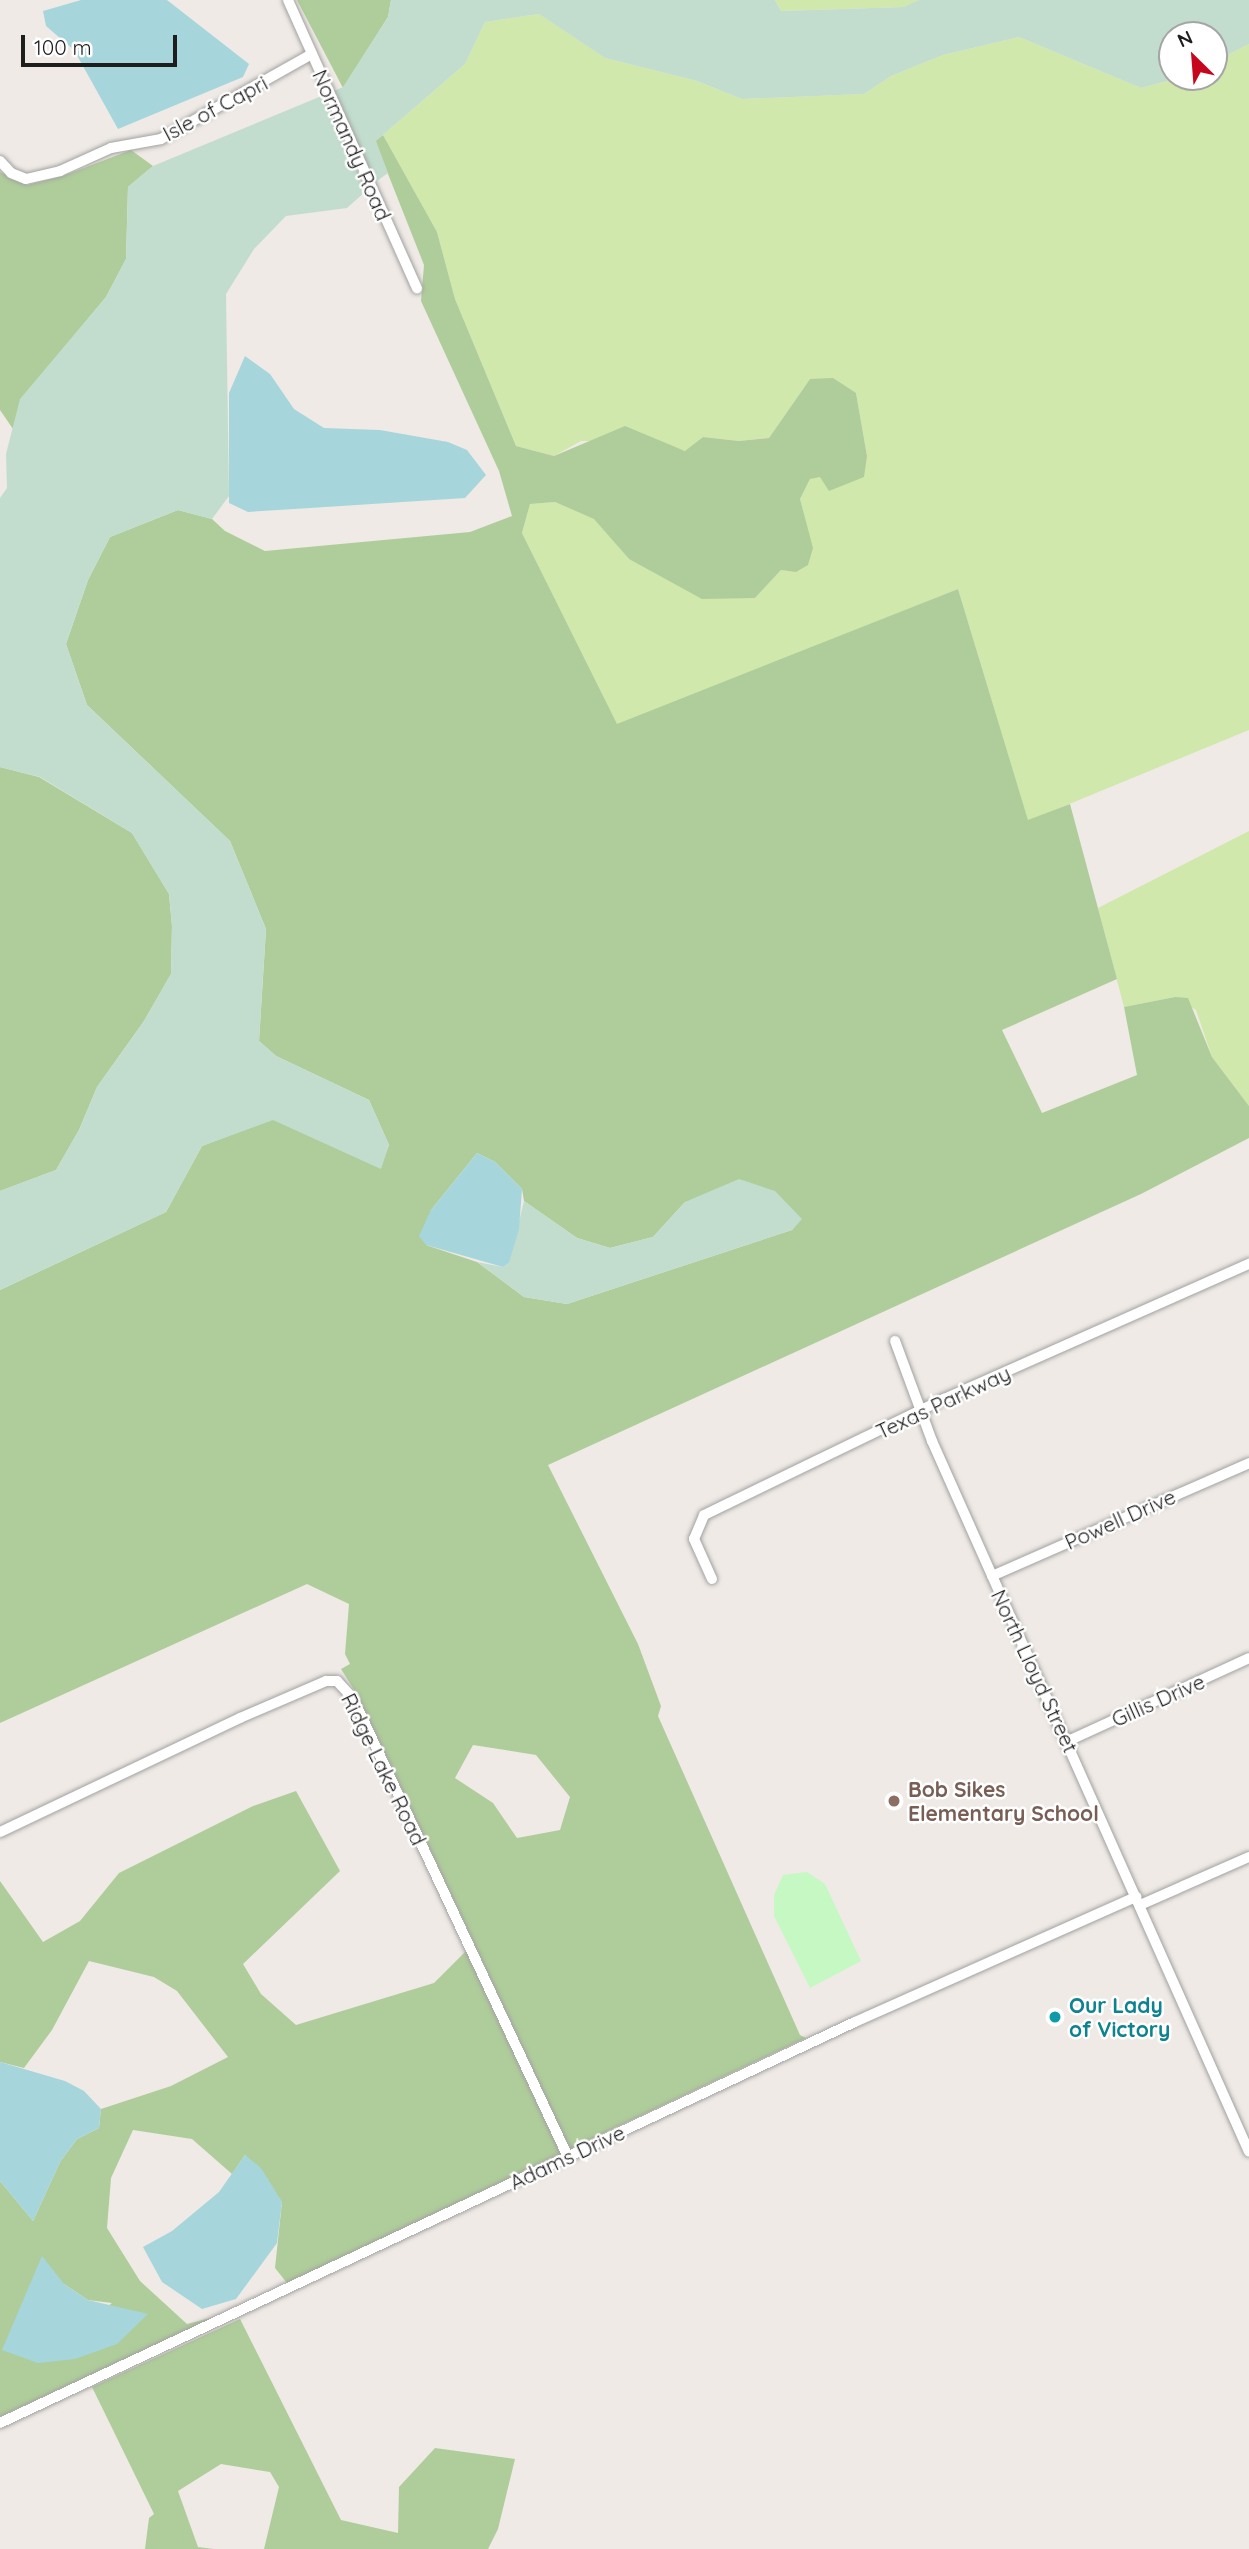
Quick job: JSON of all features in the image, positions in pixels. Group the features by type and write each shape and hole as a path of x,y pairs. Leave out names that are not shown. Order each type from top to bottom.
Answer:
{"street":[{"name":"Normandy Road","path":"288,0 417,289"},
{"name":"Isle of Capri","path":"0,161 10,173 26,179 60,171 111,148 161,139 312,54"},
{"name":"Texas Parkway","path":"712,1579 694,1539 704,1515 921,1412 1249,1264"},
{"name":"North Lloyd Street","path":"895,1341 921,1412 992,1576 1068,1741 1249,2152"},
{"name":"Powell Drive","path":"992,1576 1249,1463"},
{"name":"Gillis Drive","path":"1068,1741 1249,1658"},
{"name":"Ridge Lake Road","path":"0,1832 253,1713 326,1681 337,1681 353,1698 568,2157"},
{"name":"Adams Drive","path":"0,2423 875,2012 1249,1857"}],"green space":[{"path":"297,0 391,0 388,17 343,88"},
{"path":"391,0 775,0 781,11 903,7 919,0 1249,0 1249,44 1228,55 1228,21 1158,21 1158,83 1141,88 1019,37 943,55 891,76 864,94 742,99 697,81 605,58 539,14 485,22 465,64 376,141 388,173 374,183 334,91 343,87 388,17"},
{"path":"775,0 919,0 903,7 781,11"},
{"path":"539,14 605,58 697,81 742,99 864,94 891,76 943,55 1019,37 1141,88 1158,83 1158,91 1228,91 1228,55 1249,44 1249,730 1028,821 958,589 617,725 522,533 530,504 555,502 595,519 629,559 755,598 781,570 796,571 812,548 800,499 810,479 867,456 856,393 810,379 769,438 739,441 703,437 686,451 656,441 581,441 554,456 516,446 455,299 437,232 383,135 465,64 485,22"},
{"path":"324,95 366,191 347,208 286,216 254,249 226,294 229,496 212,519 178,510 110,537 88,580 66,644 87,705 230,841 266,929 259,1041 276,1056 369,1100 389,1145 381,1169 273,1120 202,1146 166,1212 0,1290 0,1191 56,1170 79,1130 97,1087 144,1021 171,974 172,926 169,894 132,833 40,777 0,767 0,498 7,488 6,454 20,399 106,297 126,259 128,187 153,166"},
{"path":"383,135 437,232 455,299 516,446 554,456 625,426 685,451 703,437 739,441 769,438 810,379 833,378 856,393 867,456 864,477 829,491 820,477 810,479 800,499 813,548 808,565 796,572 781,570 755,598 702,599 629,559 594,519 555,502 530,504 522,533 617,724 958,589 1028,820 1070,804 1117,979 1002,1030 1042,1113 1137,1075 1124,1007 1175,997 1188,998 1212,1057 1249,1106 1249,1138 1141,1194 548,1465 638,1644 661,1706 658,1716 800,2035 806,2038 570,2149 358,1696 341,1669 350,1664 345,1654 349,1604 307,1584 0,1723 0,1290 166,1212 202,1146 273,1119 380,1168 389,1145 369,1100 276,1056 259,1041 266,929 230,841 87,705 66,644 88,580 110,537 178,510 212,519 225,531 265,551 470,532 512,516 499,471 421,301 424,265 375,141","holes":["477,1153 495,1162 522,1189 524,1201 577,1238 610,1248 653,1237 685,1202 801,1219 792,1230 567,1304 524,1297 477,1262 426,1245 431,1210","473,1745 536,1755 570,1797 560,1830 517,1838 493,1803 455,1778"]},
{"path":"131,150 153,166 128,187 126,259 106,297 21,399 13,429 0,410 0,172 27,185 63,176"},
{"path":"0,767 39,777 132,833 169,894 172,926 171,974 144,1021 97,1087 79,1130 56,1170 0,1191"},
{"path":"1249,831 1249,1106 1212,1057 1196,1010 1175,997 1124,1007 1098,908"},
{"path":"739,1179 775,1191 802,1219 792,1230 567,1304 524,1297 477,1262 503,1267 509,1263 524,1201 577,1238 610,1248 653,1237 685,1202"},
{"path":"296,1791 340,1871 243,1964 261,1994 296,2025 434,1983 466,1951 561,2154 287,2283 275,2268 282,2202 245,2155 232,2174 192,2139 133,2130 111,2178 107,2228 140,2281 187,2324 218,2316 0,2417 0,2181 33,2221 60,2162 77,2139 99,2128 101,2109 171,2086 228,2057 177,1991 154,1977 89,1961 52,2030 24,2068 0,2062 0,1881 43,1942 80,1921 119,1873 253,1806","holes":["64,2284 88,2300 112,2303 38,2362"]},
{"path":"807,1872 825,1884 861,1961 810,1988 774,1916 774,1895 783,1875"},
{"path":"240,2319 341,2520 398,2533 399,2487 435,2448 515,2459 498,2529 488,2549 264,2549 279,2487 270,2472 221,2464 178,2491 198,2547 214,2549 145,2549 149,2518 154,2514 92,2387"}],"water":[{"path":"81,0 167,0 249,64 243,77 118,129 74,50 46,26 43,11"},
{"path":"245,356 270,374 294,409 324,428 380,430 448,442 467,450 486,475 465,498 248,512 229,503 229,393"},
{"path":"477,1153 495,1162 522,1189 519,1229 509,1263 503,1267 426,1245 419,1236 431,1210"},
{"path":"0,2062 65,2081 84,2091 101,2109 99,2128 77,2139 60,2162 33,2221 0,2181"},
{"path":"245,2155 261,2168 282,2202 277,2243 236,2299 202,2309 162,2282 143,2247 172,2231 219,2192"},
{"path":"42,2256 64,2284 88,2300 148,2314 117,2344 75,2359 38,2363 2,2350"}],"place":[{"name":"Bob Sikes Elementary School","path":"894,1801"},
{"name":"Our Lady of Victory","path":"1055,2017"}]}
